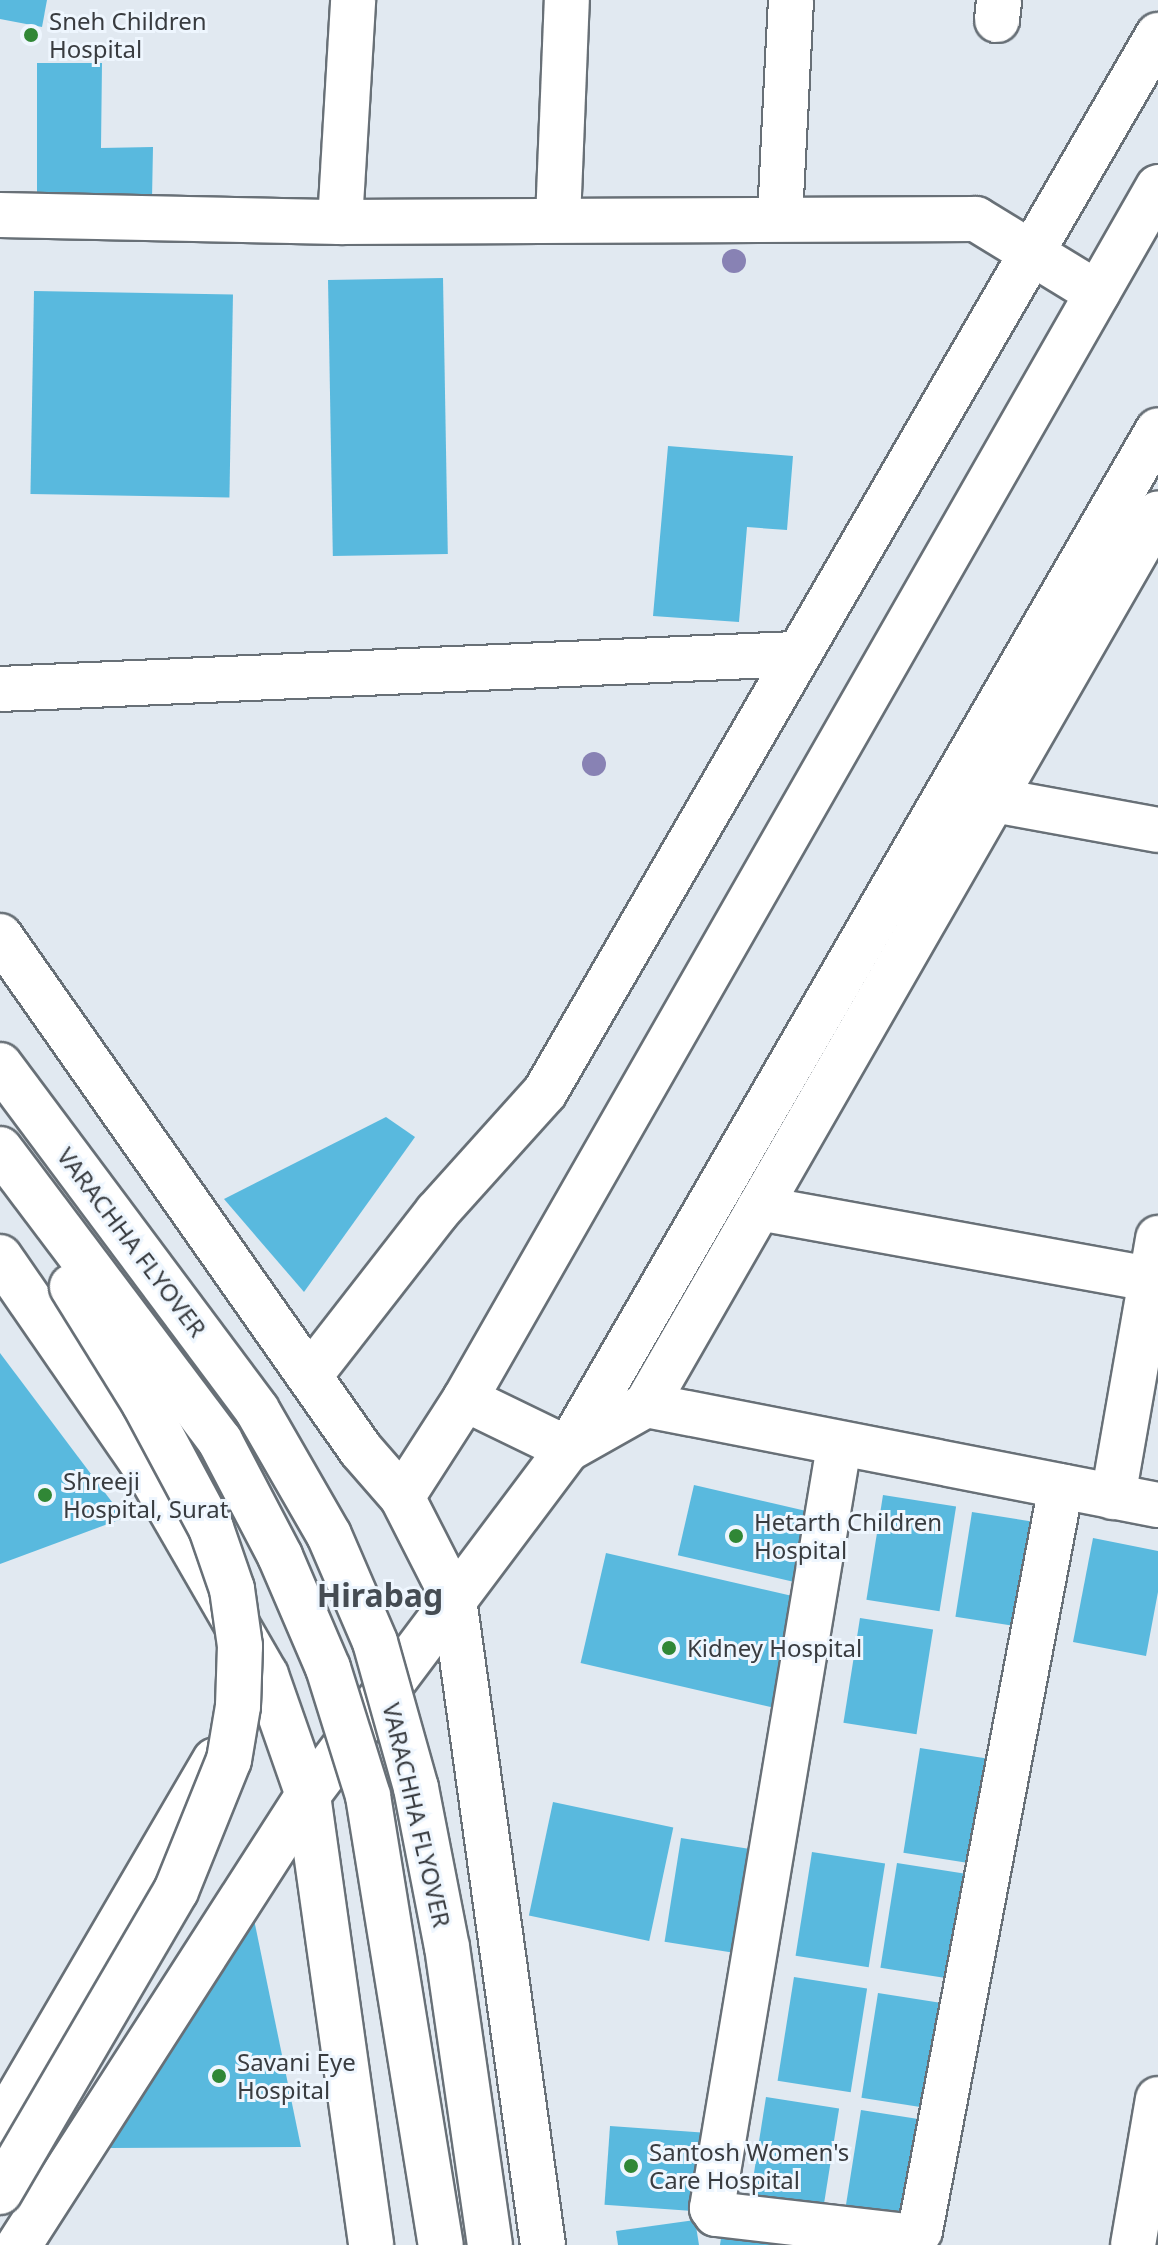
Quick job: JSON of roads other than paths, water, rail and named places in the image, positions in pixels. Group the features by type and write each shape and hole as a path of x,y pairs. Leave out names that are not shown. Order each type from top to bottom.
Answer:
{"main road":[{"path":"340,222 353,0"},
{"path":"558,220 567,0"},
{"path":"780,217 791,0"},
{"path":"311,1374 437,1212 545,1092 796,654 1158,35"},
{"path":"402,1497 465,1399 1158,187"},
{"path":"0,215 340,222 780,217 976,219 1097,293"},
{"path":"19,2245 308,1795 568,1449 1158,430"},
{"path":"568,1449 646,1405 1158,513"},
{"path":"0,689 796,654"},
{"path":"948,791 1158,830"},
{"path":"0,936 311,1374 361,1450 402,1497 454,1599 543,2245"},
{"name":"VARACHHA FLYOVER","path":"0,1065 257,1410 329,1535 375,1642 416,1788 447,1947 490,2245"},
{"name":"VARACHHA FLYOVER","path":"0,1149 220,1441 280,1556 328,1668 368,1796 441,2245"},
{"path":"0,1171 188,1480 232,1589 240,1646 238,1706 229,1760 176,1891 0,2192"},
{"path":"759,1208 1155,1258 1113,1497"},
{"path":"0,1257 151,1476 266,1675 308,1795 371,2245"},
{"path":"465,1399 568,1449"},
{"path":"646,1405 839,1446 1158,1505"},
{"path":"839,1446 712,2208 716,2214 914,2237 920,2231 1061,1486"},
{"path":"0,2128 266,1675"},
{"path":"1133,2245 1153,2159 1158,2099"}],"place":[{"name":"Sneh Children Hospital","path":"31,35"},
{"name":"Shreeji Hospital, Surat","path":"45,1495"},
{"name":"Hetarth Children Hospital","path":"736,1536"},
{"name":"Kidney Hospital","path":"669,1648"},
{"name":"Savani Eye Hospital","path":"219,2076"},
{"name":"Santosh Women's Care Hospital","path":"631,2166"}],"district":[{"name":"Hirabag","path":"380,1595"}]}
